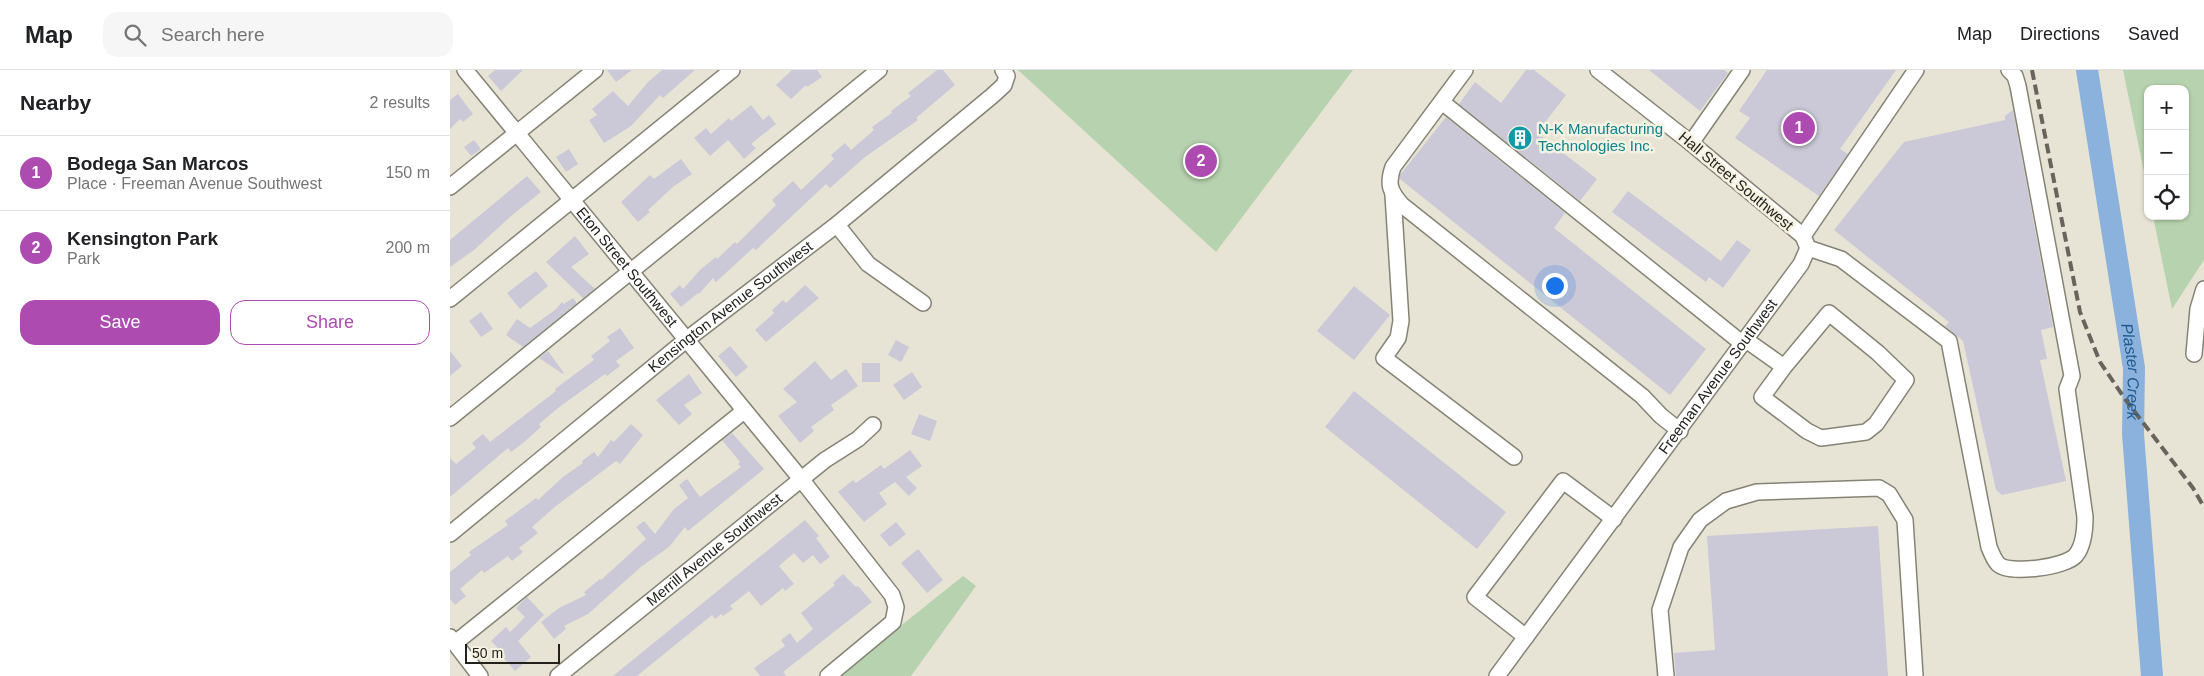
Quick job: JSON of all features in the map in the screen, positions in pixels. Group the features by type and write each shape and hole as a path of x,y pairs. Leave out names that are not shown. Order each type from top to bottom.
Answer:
{"street":[{"name":"Eton Street Southwest","path":"465,70 885,583 896,607 893,622 828,676"},
{"path":"450,187 595,70"},
{"path":"450,299 732,70"},
{"path":"450,418 879,70"},
{"path":"1465,70 1393,167 1389,178 1393,195 1401,321 1398,338 1384,358 1514,457"},
{"name":"Hall Street Southwest","path":"1598,70 1691,143 1805,242"},
{"path":"1691,143 1742,70"},
{"name":"Freeman Avenue Southwest","path":"1497,676 1680,431 1801,264 1805,242 1916,70"},
{"path":"1805,242 1840,258 1949,341 1989,547 1998,564 2008,569 2018,570 2066,563 2076,555 2085,535 2086,517 2067,389 2072,376 2018,86 2015,76 2009,70"},
{"name":"Kensington Avenue Southwest","path":"450,534 686,340 837,225 992,96 1004,85 1005,73"},
{"path":"1442,102 1745,342 1784,367"},
{"path":"1393,195 1402,205 1642,396 1661,416 1680,431"},
{"path":"837,225 868,264 924,303"},
{"path":"2194,354 2198,309 2204,289"},
{"path":"1829,313 1878,353 1906,380 1876,424 1866,432 1821,438 1806,431 1762,396 1784,367 1829,313"},
{"path":"480,676 452,640 744,411"},
{"name":"Merrill Avenue Southwest","path":"558,676 825,460 858,439 873,425"},
{"path":"1526,637 1476,597 1481,589 1563,481 1614,519"},
{"path":"1666,676 1660,610 1681,547 1700,520 1726,501 1757,492 1879,488 1889,494 1905,520 1915,676"}],"green space":[{"path":"1018,70 1353,70 1216,252"},
{"path":"2123,70 2204,70 2204,260 2172,309 2154,220 2189,220 2189,85 2144,85 2144,172"},
{"path":"963,576 976,586 911,676 838,676"}],"building":[{"path":"495,70 523,70 501,91 488,76"},
{"path":"607,70 632,70 616,82"},
{"path":"662,70 695,70 663,98 660,95 631,126 604,143 589,120 597,115 592,109 613,91 628,106 648,82"},
{"path":"792,70 817,70 822,77 807,87 806,85 791,99 776,85"},
{"path":"937,70 943,70 955,85 916,118 918,120 865,157 830,188 826,184 756,250 753,248 716,282 713,278 699,294 681,307 670,294 680,285 683,289 701,269 716,257 717,259 735,242 737,244 776,205 772,200 793,181 801,190 834,159 831,155 845,143 851,150 874,130 872,127 911,96 908,93"},
{"name":"N-K Manufacturing Technologies Inc.","path":"1526,70 1534,70 1566,95 1537,133 1597,179 1580,201 1459,104 1475,82 1501,103"},
{"path":"1649,70 1724,70 1728,73 1700,111"},
{"path":"1767,70 1896,70 1840,149 1848,154 1819,196 1735,138 1750,118 1739,111"},
{"path":"458,94 473,114 463,122 460,119 450,129 450,100"},
{"path":"751,105 763,120 769,115 776,124 751,144 756,148 744,159 728,140 710,156 694,138 706,128 711,134 729,118 731,121"},
{"path":"2013,110 2053,327 2041,330 2047,359 2040,360 2066,481 2002,495 1996,490 1963,341 1945,326 1949,322 1834,230 1904,142 2005,120 2005,116"},
{"path":"1446,117 1565,213 1554,228 1706,349 1670,395 1400,179 1400,175"},
{"path":"474,140 481,149 471,156 464,147"},
{"path":"569,149 578,164 566,172 556,157"},
{"path":"681,159 692,174 674,186 638,222 621,202 650,175 654,179"},
{"path":"527,176 541,192 474,250 450,267 450,240"},
{"path":"1628,191 1721,261 1737,240 1751,250 1723,288 1709,277 1706,282 1612,212"},
{"path":"575,236 589,254 571,267 595,289 583,298 546,262"},
{"path":"536,271 548,286 520,309 507,293"},
{"path":"805,285 819,298 766,342 755,330 774,313 772,310 783,300 786,303"},
{"path":"1354,286 1390,315 1354,360 1317,331"},
{"path":"573,298 577,303 523,347 506,335 517,319 530,328 555,310 562,302 564,304"},
{"path":"481,312 493,329 481,337 469,321"},
{"path":"620,328 634,348 616,361 620,366 607,376 605,374 558,408 539,424 541,427 523,443 511,452 508,448 450,497 450,458 456,464 476,448 472,443 483,434 490,442 594,360 591,356 610,341 607,337"},
{"path":"896,340 909,347 901,362 888,355"},
{"path":"730,346 748,367 736,377 718,356"},
{"path":"450,351 462,366 450,376"},
{"path":"548,351 564,373 563,374 539,358"},
{"path":"815,361 831,380 846,369 858,386 831,405 834,410 811,427 814,431 800,443 778,416 797,402 783,389"},
{"path":"862,363 880,363 880,382 862,382"},
{"path":"912,372 922,387 904,400 893,385"},
{"path":"689,374 702,393 684,405 692,414 679,425 656,400"},
{"path":"1354,391 1506,512 1477,549 1325,427"},
{"path":"919,414 937,421 930,441 911,434"},
{"path":"631,424 643,435 620,464 616,461 556,506 532,527 538,533 519,548 523,552 512,561 508,556 484,573 482,570 460,589 466,596 455,605 450,599 450,572 471,555 469,552 508,525 505,521 536,498 538,500 594,452 598,457 611,440 614,442"},
{"path":"732,433 764,469 688,531 685,527 669,547 642,566 588,614 564,626 566,629 554,639 541,622 559,608 586,595 584,592 601,580 646,539 636,527 644,521 655,534 674,509 688,498 679,485 687,479 700,497 741,467 738,464 740,462 722,440"},
{"path":"910,450 922,466 906,477 917,488 909,496 895,482 879,493 887,504 864,522 838,492 853,480 856,483 881,465 884,469"},
{"path":"805,520 819,536 816,538 830,557 820,564 813,555 803,563 794,553 779,566 794,584 785,591 783,588 761,606 749,591 730,606 733,609 715,619 712,615 637,676 613,676"},
{"path":"896,522 906,534 890,547 880,535"},
{"path":"1878,526 1888,676 1676,676 1674,653 1715,650 1707,536"},
{"path":"918,549 943,580 927,593 901,563"},
{"path":"843,574 856,587 858,586 872,602 783,672 786,676 760,676 754,668 785,646 781,640 790,633 797,643 813,629 801,613 835,585 833,583"},
{"path":"527,597 544,615 518,641 531,657 515,671 504,658 506,656 491,641 506,627 510,632 525,617 516,608"}],"waterway":[{"name":"Plaster Creek","path":"2087,70 2134,368 2133,434 2152,676"}],"railway":[{"path":"2032,70 2080,312 2100,362 2125,399 2193,488 2204,507"}],"place":[{"name":"Bodega San Marcos","path":"1799,128"},
{"name":"N-K Manufacturing Technologies Inc.","path":"1520,138"},
{"name":"Kensington Park","path":"1201,161"}]}
